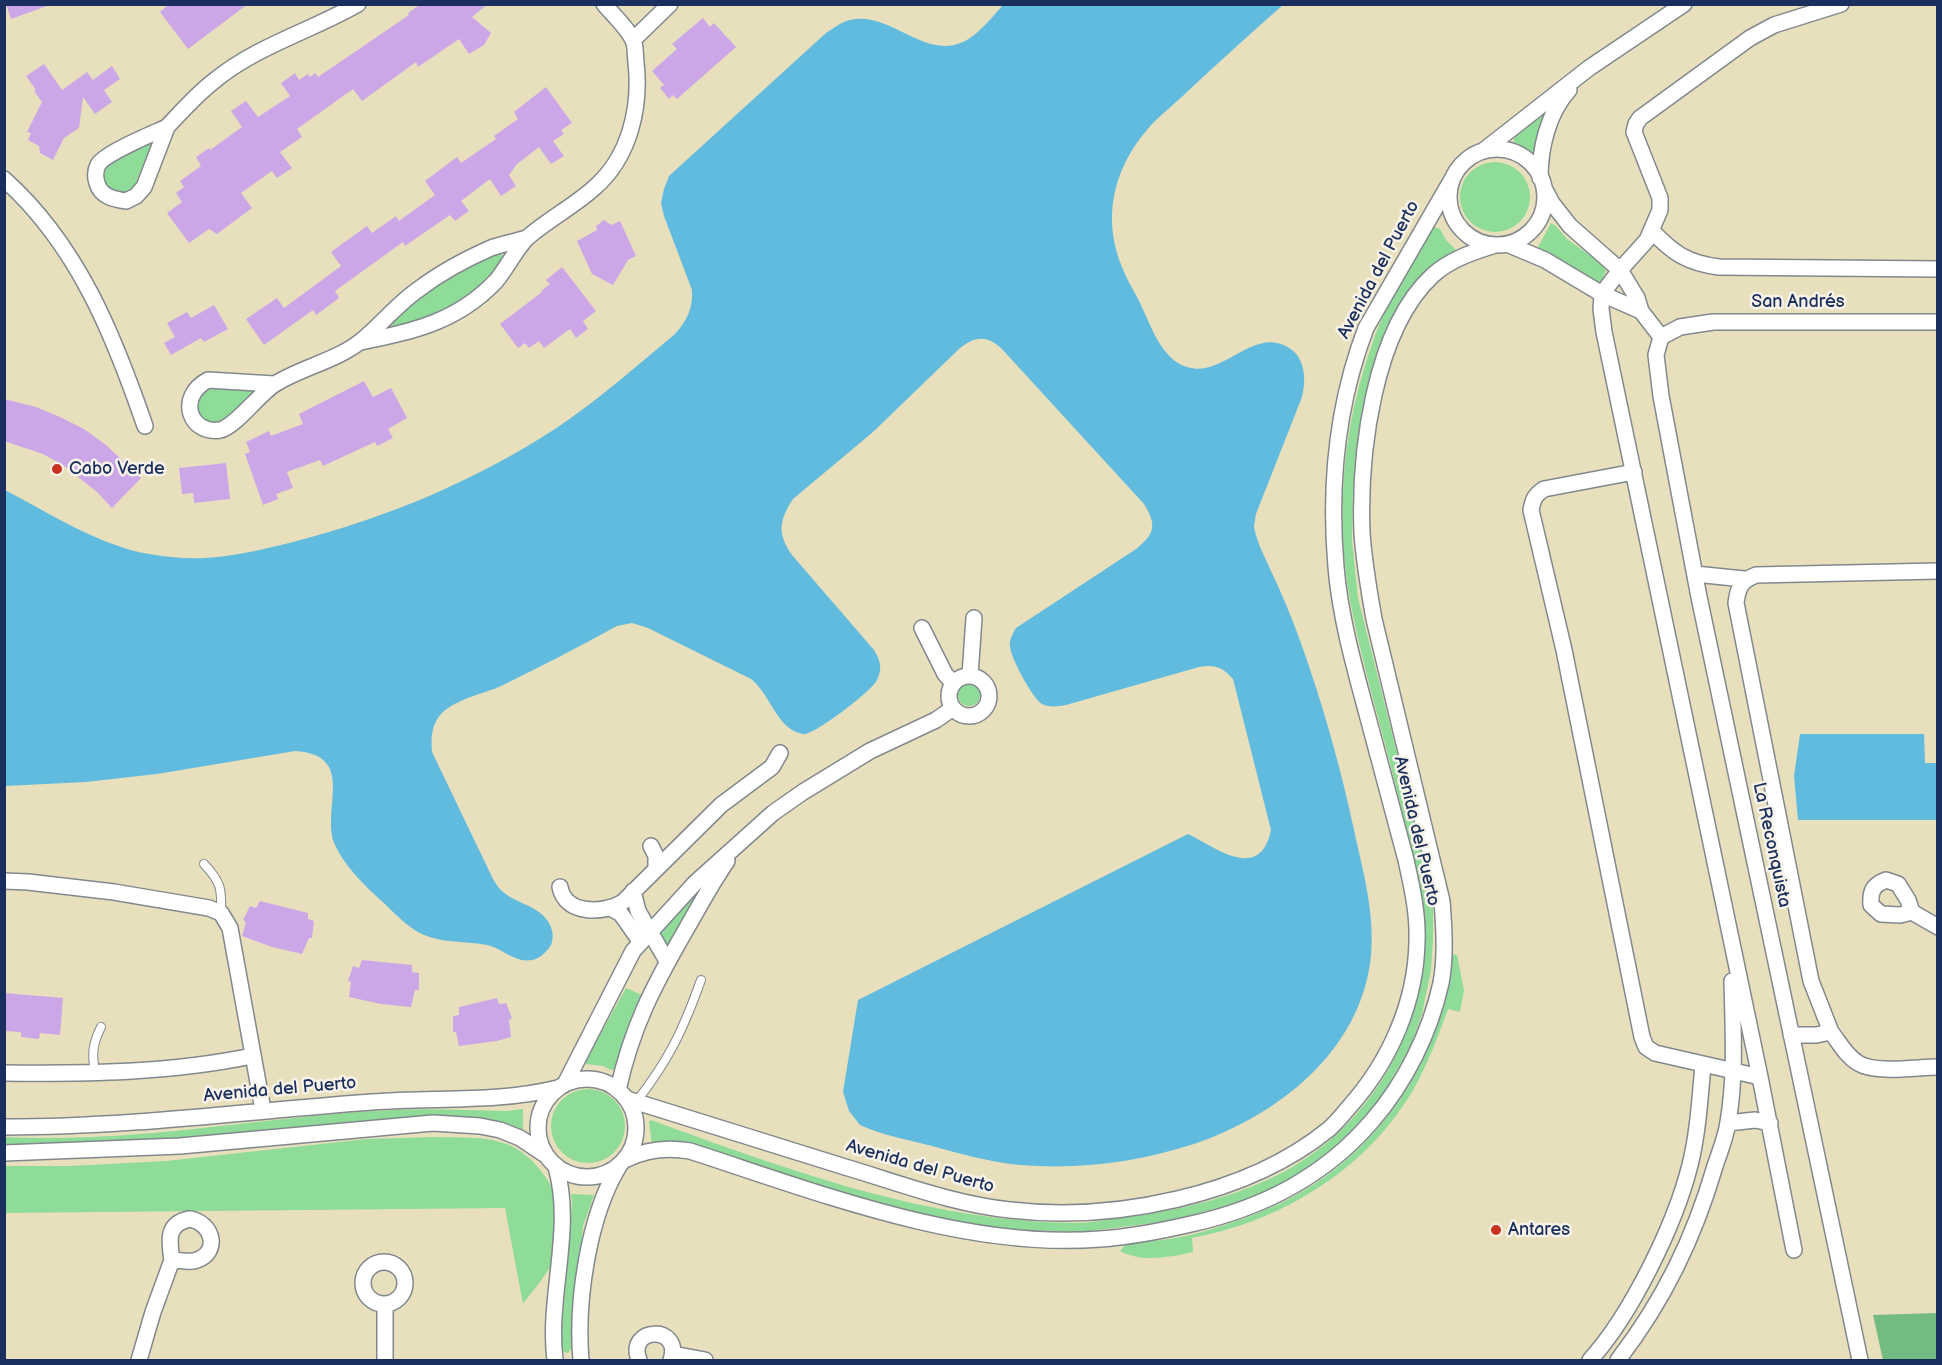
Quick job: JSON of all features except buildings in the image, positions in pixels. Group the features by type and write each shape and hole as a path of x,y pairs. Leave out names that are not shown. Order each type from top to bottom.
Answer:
{"street":[{"path":"167,127 144,187 136,196 126,201 105,196 97,186 95,174 99,164 108,156 167,127 214,80 267,48 358,4"},
{"path":"361,342 385,317 419,289 492,248 526,238 594,188 610,172 631,129 636,110 638,86 633,40 604,4"},
{"path":"633,40 670,4"},
{"path":"1641,311 1602,294 1545,260 1475,239 1459,226 1452,214 1449,201 1450,187 1463,163 1481,152 1589,68 1684,4"},
{"path":"1794,1250 1770,1123 1601,309 1602,294 1647,240 1660,210 1660,198 1634,132 1640,118 1750,38 1774,25 1841,4"},
{"path":"1501,245 1519,240 1538,223 1545,198 1540,155 1546,133 1565,94 1589,68"},
{"path":"1481,152 1503,150 1517,154 1529,162 1538,172 1552,203 1570,226 1620,270 1637,298 1641,311 1661,337"},
{"name":"Avenida del Puerto","path":"627,1097 955,1201 1007,1210 1063,1213 1147,1204 1185,1197 1246,1177 1291,1155 1331,1127 1374,1076 1400,1026 1413,974 1417,944 1417,920 1406,860 1344,620 1336,569 1333,520 1336,457 1356,353 1366,328 1455,174"},
{"path":"4,179 64,248 89,289 119,352 146,426"},
{"path":"1652,231 1670,249 1701,265 1938,269"},
{"path":"274,384 208,380 192,394 189,407 193,418 201,427 221,430 231,426 274,384 361,342 416,330 447,317 473,302 495,282 510,264 526,238"},
{"name":"Avenida del Puerto","path":"623,1163 645,1151 677,1149 690,1151 877,1210 982,1234 1099,1239 1172,1228 1219,1218 1251,1207 1296,1186 1332,1162 1349,1147 1380,1112 1398,1087 1425,1034 1442,981 1444,923 1442,901 1432,856 1374,619 1367,578 1362,534 1362,489 1370,417 1390,343 1401,318 1417,293 1435,273 1452,261 1501,245"},
{"name":"San Andrés","path":"1661,337 1680,327 1713,322 1938,322"},
{"name":"La Reconquista","path":"1661,337 1656,355 1661,396 1695,574 1860,1360"},
{"path":"1634,472 1544,489 1536,495 1531,510 1564,650 1642,1037 1646,1047 1655,1053 1760,1077"},
{"path":"1695,574 1744,579 1756,574 1938,571"},
{"path":"1744,579 1738,587 1736,603 1811,981 1831,1032 1849,1056 1860,1065 1874,1068 1938,1067"},
{"path":"970,675 974,618"},
{"path":"922,628 945,674 953,683"},
{"path":"970,675 982,680 990,698 978,714 971,716 964,715 953,708 949,695 953,683 970,675"},
{"path":"561,1086 622,972 644,936 695,883 773,813 820,781 870,751 936,720 953,708"},
{"path":"560,887 566,901 577,906 598,911 612,909 623,902 722,805 772,767 780,753"},
{"path":"556,1167 560,1180 562,1218 552,1331 555,1360 580,1358 578,1330 582,1283 597,1221 614,1176 634,1145 637,1129 634,1113 627,1097 630,1041 667,961 715,879 743,839"},
{"path":"651,846 656,856 656,868"},
{"path":"4,881 114,892 209,908 221,913 230,928 262,1110"},
{"path":"633,891 644,936"},
{"path":"612,909 621,914 667,961"},
{"path":"1912,912 1938,927"},
{"path":"1618,1360 1640,1331 1691,1238 1728,1123 1733,1032 1731,942"},
{"path":"1791,1035 1816,1035 1831,1032"},
{"path":"4,1073 95,1074 219,1063 252,1056"},
{"path":"1590,1360 1615,1329 1665,1235 1690,1164 1697,1126 1703,1065"},
{"path":"544,1154 537,1126 540,1111 547,1098 561,1086 578,1079 592,1079 606,1082 627,1097"},
{"name":"Avenida del Puerto","path":"4,1127 110,1125 419,1098 505,1097 533,1094 561,1086"},
{"path":"1728,1123 1755,1120 1770,1123"},
{"path":"4,1153 180,1146 433,1123 480,1126 500,1130 520,1138 568,1174 588,1178 608,1174 623,1163"},
{"path":"140,1360 153,1312 172,1260"},
{"path":"384,1304 385,1360"},
{"path":"639,1360 637,1348 643,1337 655,1333 667,1338 673,1348 672,1357 705,1360"}],"lane":[{"path":"204,864 220,885 221,913"},
{"path":"627,1097 658,1075 684,1028 701,980"},
{"path":"95,1074 92,1056 93,1042 101,1027"}],"green space":[{"path":"1551,104 1535,152 1532,154 1514,142 1514,138 1533,118"},
{"path":"147,142 151,146 134,187 114,194 105,187 101,178 108,161"},
{"path":"1488,162 1502,162 1515,168 1524,177 1530,190 1528,210 1520,222 1502,232 1488,232 1475,226 1466,217 1460,204 1460,190 1466,177 1475,168"},
{"path":"1551,223 1567,239 1603,265 1606,270 1601,283 1596,286 1536,251"},
{"path":"1434,227 1440,229 1446,240 1457,251 1420,279 1398,311 1369,387 1359,430 1353,488 1352,541 1358,598 1433,905 1431,970 1422,1014 1411,1045 1385,1091 1358,1126 1337,1147 1306,1170 1271,1190 1229,1205 1169,1221 1082,1232 999,1229 930,1216 652,1144 649,1122 651,1120 807,1174 913,1203 967,1214 1081,1223 1170,1210 1201,1203 1270,1179 1291,1168 1329,1141 1364,1105 1380,1084 1393,1061 1413,1012 1420,987 1425,935 1424,908 1417,871 1351,605 1343,538 1344,470 1355,403 1379,325 1393,296"},
{"path":"499,252 504,257 494,270 475,290 447,312 405,330 391,328 398,317 423,295"},
{"path":"206,388 251,388 254,395 223,424 206,425 193,405"},
{"path":"965,684 973,684 980,691 980,699 973,706 965,706 958,699 958,691"},
{"path":"702,881 705,889 666,947 662,947 659,932"},
{"path":"1457,955 1464,990 1460,1012 1448,1009 1418,1081 1399,1111 1377,1139 1351,1164 1323,1185 1260,1218 1226,1230 1192,1238 1193,1252 1147,1258 1120,1251 1125,1245 1193,1234 1256,1214 1316,1183 1343,1163 1390,1114 1409,1086 1425,1056 1446,992 1449,956"},
{"path":"626,988 642,995 628,1026 614,1069 586,1064 587,1058"},
{"path":"588,1089 602,1092 614,1100 622,1112 625,1126 622,1140 614,1152 602,1160 588,1163 574,1160 562,1152 554,1140 551,1126 554,1112 562,1100 574,1092"},
{"path":"523,1109 523,1129 521,1131 457,1118 396,1119 176,1140 5,1146 4,1137 102,1137 392,1110 507,1111"},
{"path":"462,1137 502,1142 526,1155 551,1185 558,1208 552,1263 523,1304 505,1208 5,1213 4,1166 70,1166 166,1161 367,1139"},
{"path":"571,1194 594,1195 583,1226 574,1345 568,1353 564,1352 561,1347 561,1340"},
{"path":"1937,1313 1937,1360 1883,1360 1873,1315"}],"water":[{"path":"1003,5 1283,5 1146,131 1126,162 1114,196 1112,213 1116,249 1124,271 1157,339 1178,363 1199,369 1223,362 1257,344 1269,342 1281,344 1295,353 1300,359 1304,374 1302,397 1256,514 1254,526 1298,635 1329,731 1343,781 1364,877 1370,908 1372,940 1364,990 1351,1021 1333,1050 1311,1075 1285,1097 1256,1116 1194,1144 1130,1160 1064,1166 1020,1165 965,1155 877,1132 860,1125 849,1111 843,1092 858,1000 1188,834 1225,853 1248,858 1258,855 1266,846 1271,830 1233,679 1222,669 1214,666 1199,667 1057,706 1042,704 1028,686 1011,651 1010,641 1016,628 1136,549 1147,539 1152,524 1144,504 1001,348 985,339 974,340 959,349 873,432 793,499 785,514 782,533 792,555 874,650 879,661 880,672 877,680 856,701 834,718 807,734 799,733 784,724 758,685 751,679 648,628 632,623 617,626 501,686 455,704 438,717 433,731 432,752 493,879 507,895 539,912 550,926 553,937 551,945 538,958 518,959 487,945 431,938 398,917 357,877 335,845 331,816 333,786 331,773 326,762 314,755 295,751 157,774 86,782 5,786 5,490 75,528 112,544 149,554 197,558 226,556 293,542 363,521 430,495 496,464 558,427 588,405 679,329 690,308 692,290 661,203 669,176 826,33 847,21 865,19 881,23 925,42 939,46 955,45 975,34"},
{"path":"1800,734 1924,734 1925,763 1937,763 1937,820 1798,820 1794,776"}],"place":[{"name":"Cabo Verde","path":"57,469"},
{"name":"Antares","path":"1496,1230"}]}
